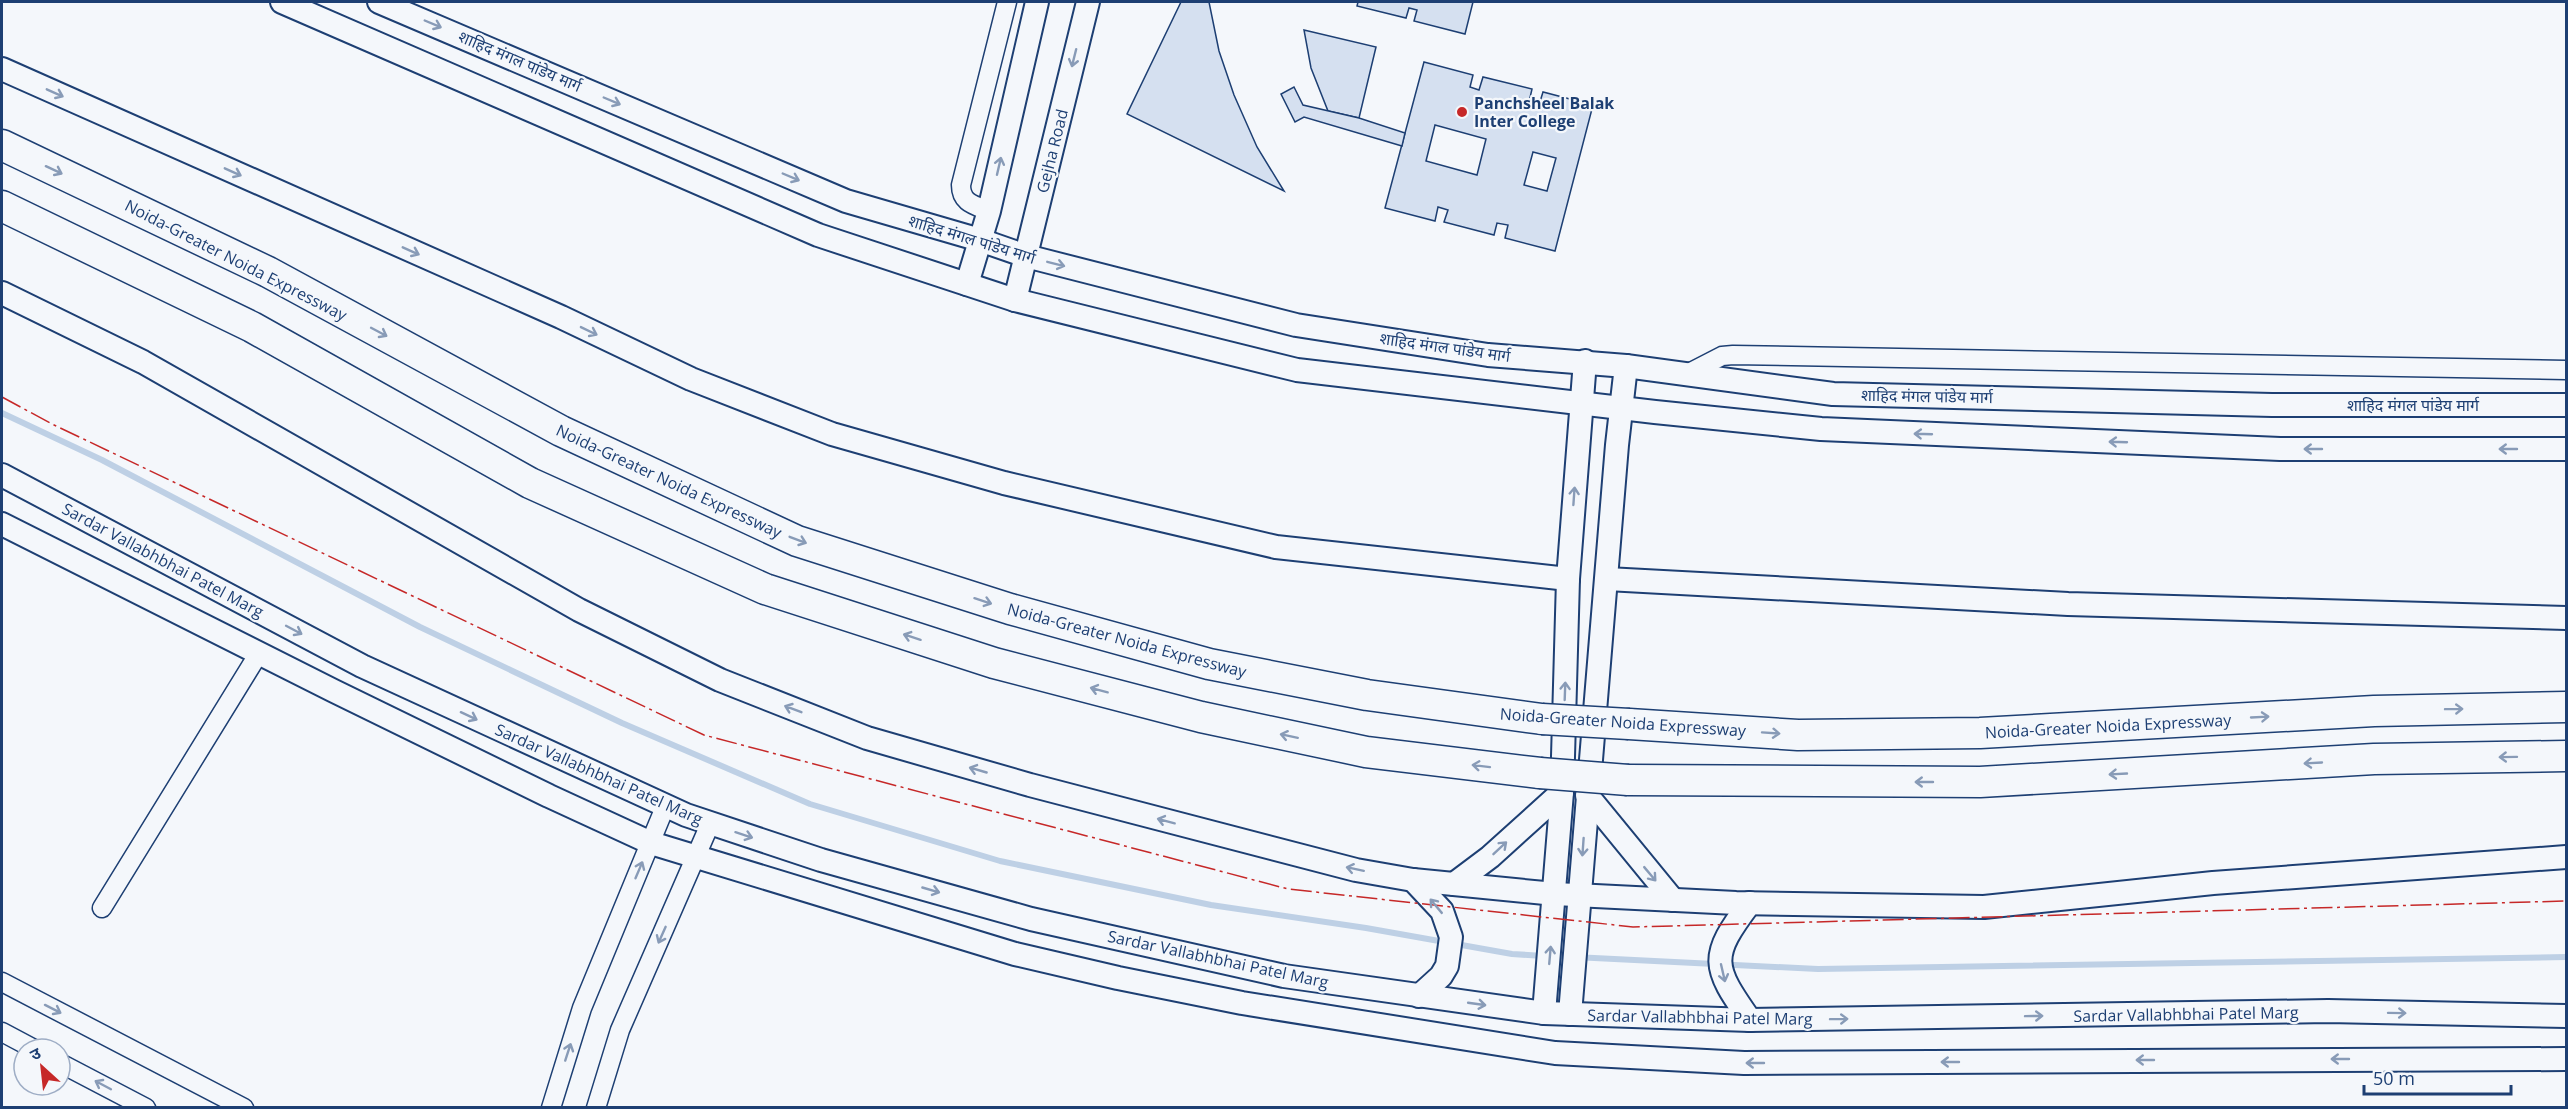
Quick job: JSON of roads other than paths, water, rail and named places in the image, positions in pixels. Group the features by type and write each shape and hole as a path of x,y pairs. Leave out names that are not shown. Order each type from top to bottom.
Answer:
{"highway":[{"name":"Noida-Greater Noida Expressway","path":"2,145 268,272 561,431 797,541 1010,609 1209,664 1367,695 1542,719 1798,735 1980,733 2373,711 2566,707"},
{"path":"2,206 252,327 530,483 765,589 994,663 1201,717 1366,752 1551,782 1628,780 1980,782 2374,759 2566,756"}],"street":[{"path":"282,2 818,235 1015,300 1297,370 1580,404 1821,429 2280,449 2566,449"},
{"name":"शाहिद मंगल पांडेय मार्ग","path":"379,2 846,201 980,240 1026,256 1296,325 1488,355 1585,361 1833,394 2272,405 2566,405"},
{"path":"988,211 969,204 964,198 961,185 1007,2"},
{"path":"967,284 988,211 1036,2"},
{"name":"Gejha Road","path":"1015,300 1088,2"},
{"path":"2,69 561,317 691,380 832,434 1004,483 1276,547 1568,579"},
{"path":"2,293 143,362 579,610 720,680 867,738 1030,785 1356,870 1413,880 1580,896 1750,903 1984,907 2213,883 2566,857"},
{"path":"1687,374 1722,356 1733,355 2566,370"},
{"path":"1544,1013 1556,894 1551,782 1585,361"},
{"path":"1570,1014 1587,795 1626,366"},
{"name":"Sardar Vallabhbhai Patel Marg","path":"2,475 362,666 665,807 821,860 1031,919 1284,976 1544,1013 1750,1020 2328,1011 2566,1016"},
{"path":"2,524 549,796 651,843 1015,954 1242,1004 1556,1053 1743,1063 2566,1059"},
{"path":"1607,579 2068,604 2566,618"},
{"path":"102,908 259,653"},
{"path":"1454,884 1490,857 1551,782"},
{"path":"1587,795 1673,900"},
{"path":"550,1107 582,1008 665,807"},
{"path":"596,1107 620,1030 710,824"},
{"path":"1413,880 1442,911 1451,937 1447,966 1441,976 1419,996"},
{"path":"1750,903 1728,932 1719,955 1726,986 1750,1020"},
{"path":"2,982 244,1107"},
{"path":"72,1069 146,1107"}],"waterway":[{"path":"2,413 102,460 420,627 622,723 810,804 1000,861 1211,905 1366,928 1512,954 1544,956"},
{"path":"1554,956 1818,969 2566,957"}],"place":[{"name":"Panchsheel Balak Inter College","path":"1462,112"}]}
